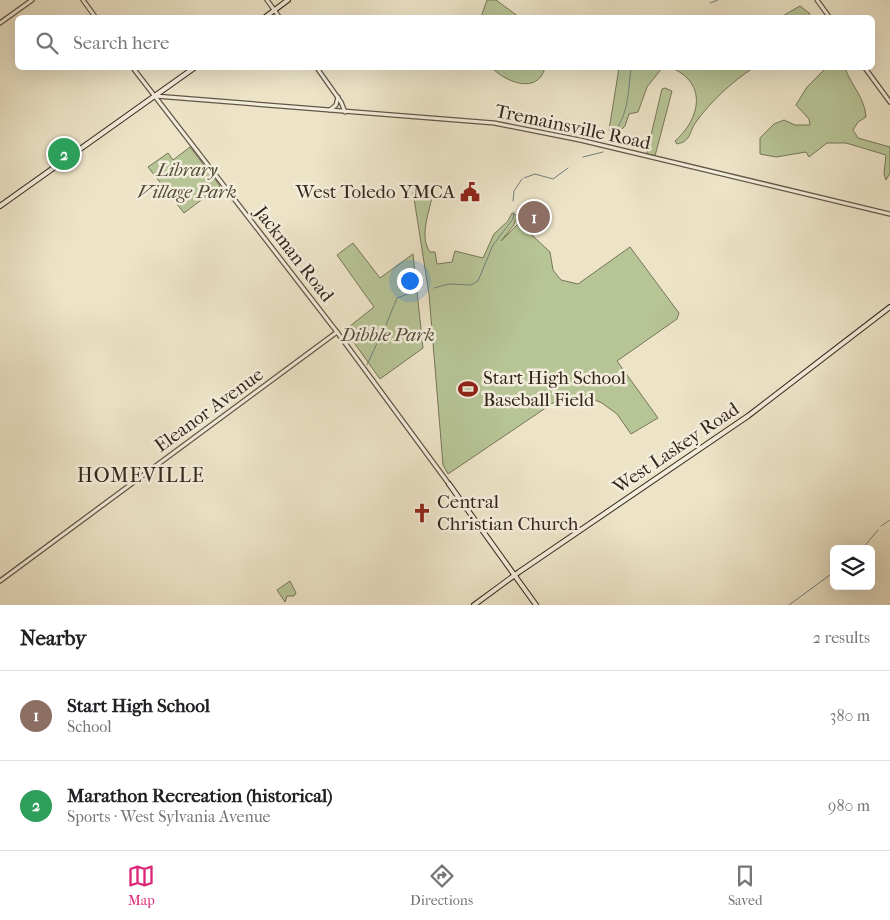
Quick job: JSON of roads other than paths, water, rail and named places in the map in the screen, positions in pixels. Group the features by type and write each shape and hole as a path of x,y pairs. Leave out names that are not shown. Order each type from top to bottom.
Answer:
{"main road":[{"path":"268,15 288,0"},
{"path":"0,206 191,70"},
{"name":"West Laskey Road","path":"474,605 748,416 890,308"},
{"name":"Jackman Road","path":"449,484 536,605"}],"street":[{"path":"0,24 32,0"},
{"path":"83,0 94,15"},
{"path":"267,0 278,15"},
{"path":"817,0 828,15"},
{"name":"Jackman Road","path":"134,70 337,332 449,484"},
{"path":"318,70 338,97 345,112"},
{"path":"866,70 890,102"},
{"name":"Tremainsville Road","path":"154,96 493,123 528,129 890,214"},
{"path":"329,111 336,105 338,97"},
{"name":"Eleanor Avenue","path":"0,581 337,332"}],"waterway":[{"path":"710,3 718,0"},
{"path":"615,132 623,117 631,70"},
{"path":"583,157 603,152"},
{"path":"524,178 535,174 553,179 568,168"},
{"path":"513,201 514,191 522,179"},
{"path":"434,288 449,284 471,285 478,281 493,245 513,219 514,212"},
{"path":"386,325 397,298 416,291"},
{"path":"367,365 384,328"},
{"path":"881,526 890,520"},
{"path":"865,545 878,530"},
{"path":"789,605 830,575"}],"place":[{"name":"Marathon Recreation (historical)","path":"64,154"},
{"name":"West Toledo YMCA","path":"470,192"},
{"name":"Start High School","path":"534,217"},
{"name":"Start High School Baseball Field","path":"468,389"},
{"name":"Central Christian Church","path":"422,513"}],"district":[{"name":"HOMEVILLE","path":"141,475"}],"park label":[{"name":"Library Village Park","path":"187,181"},
{"name":"Dibble Park","path":"388,335"}]}
